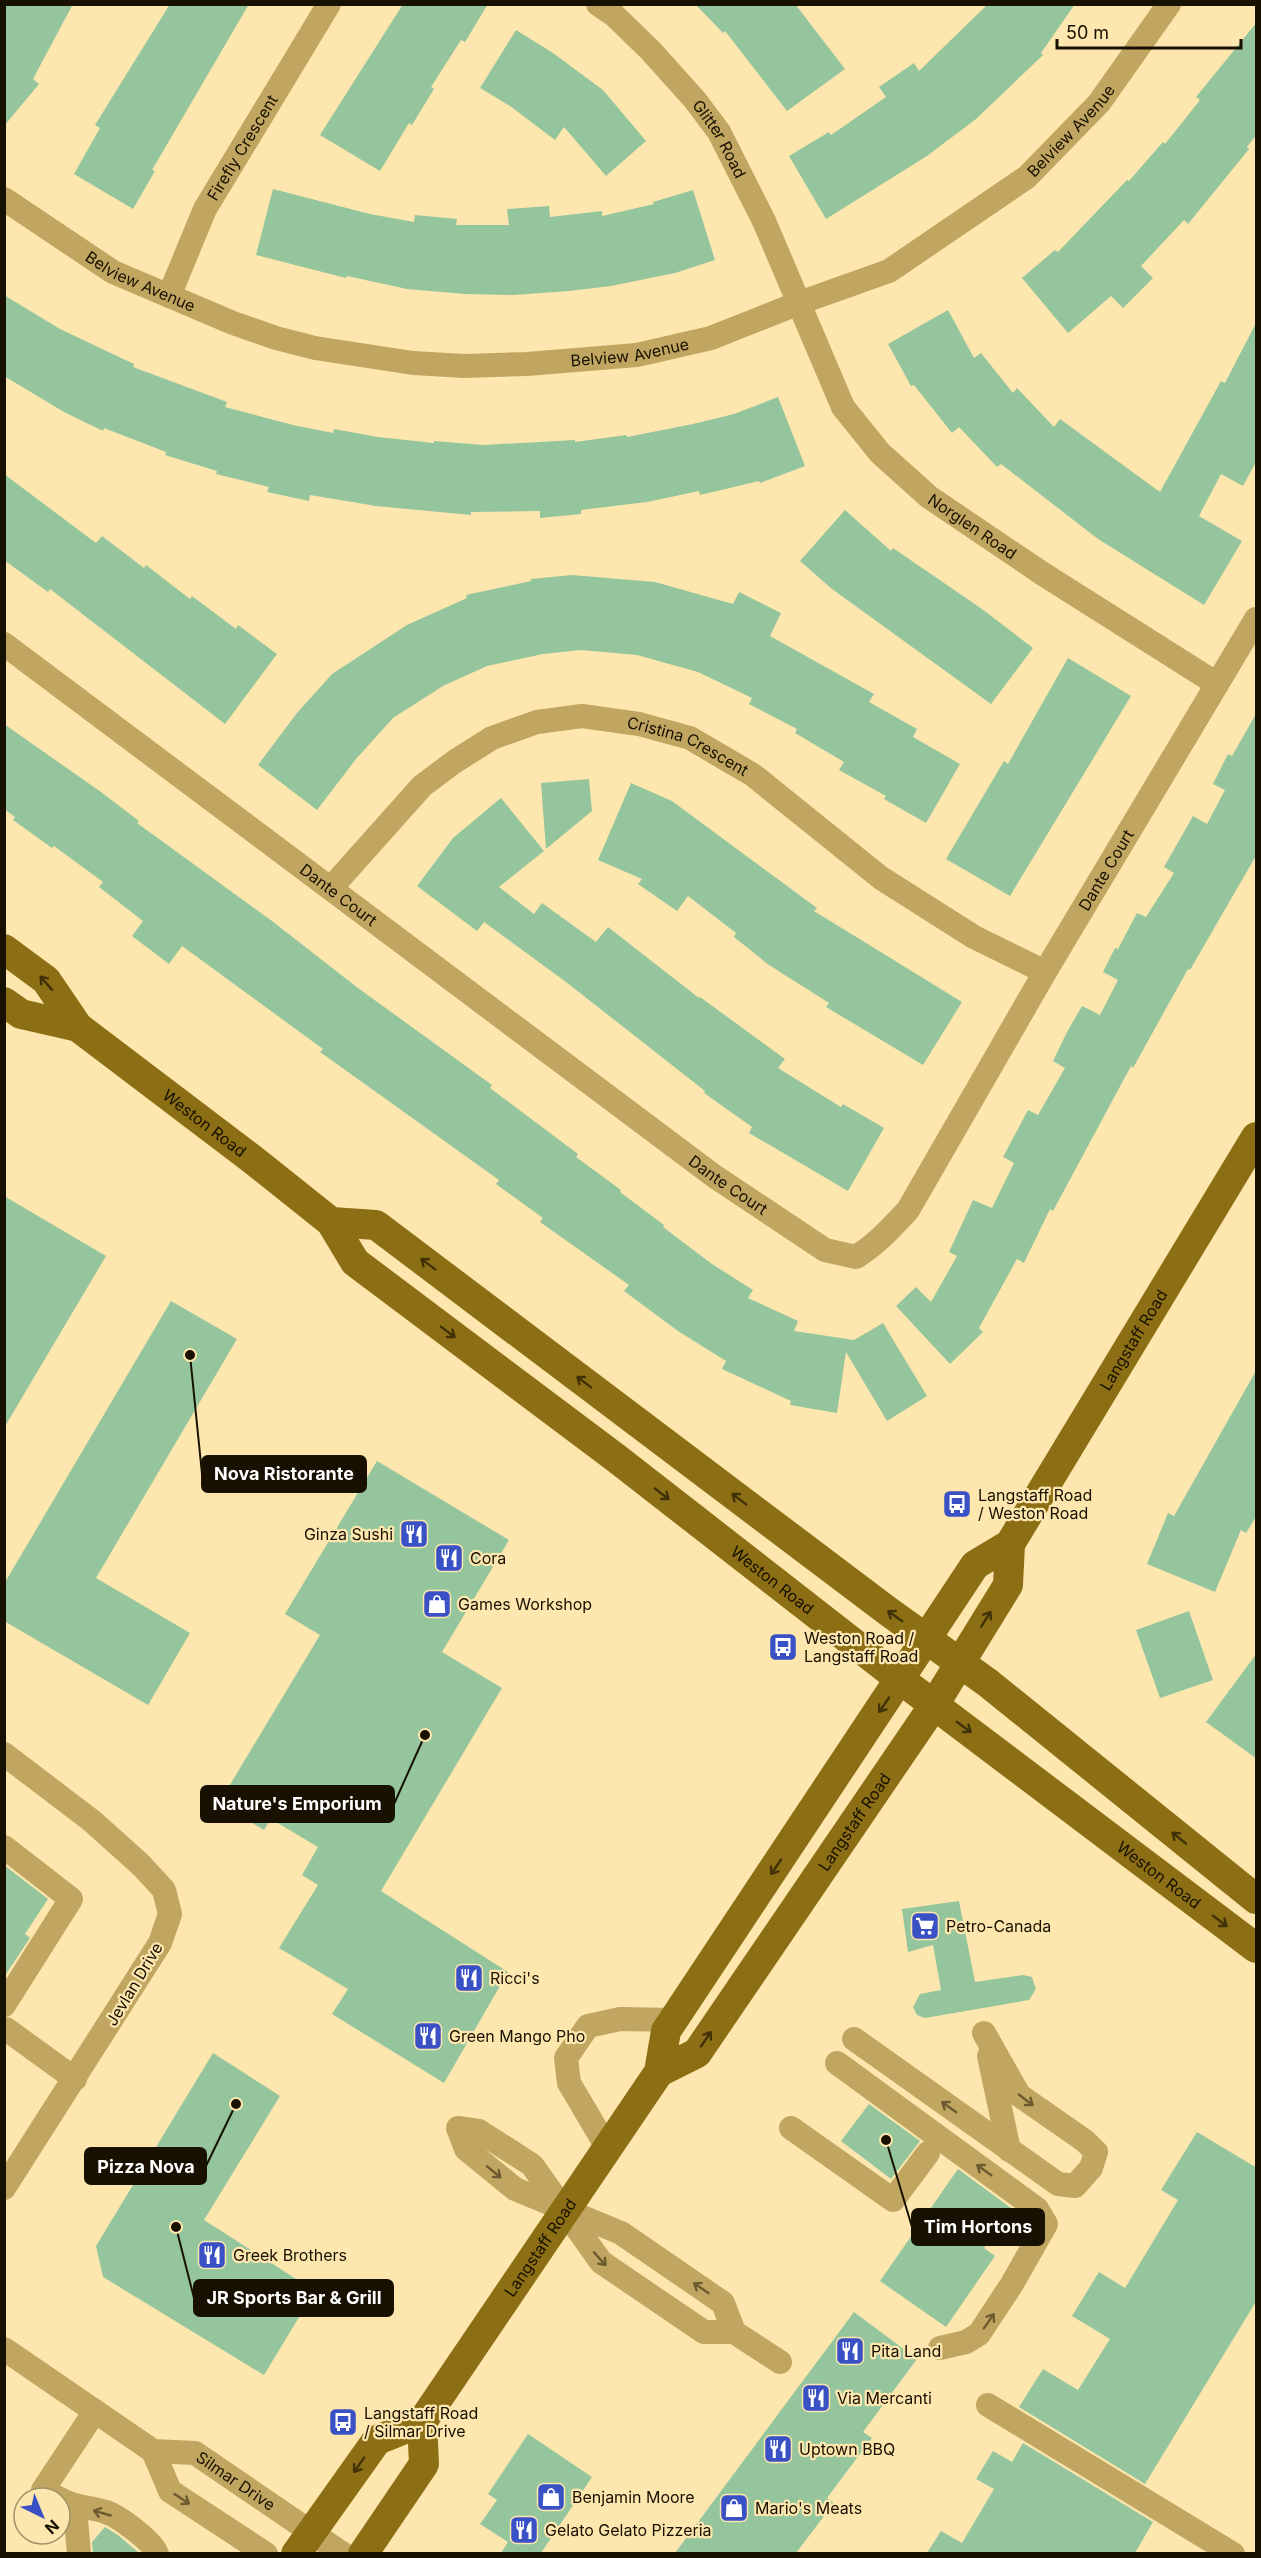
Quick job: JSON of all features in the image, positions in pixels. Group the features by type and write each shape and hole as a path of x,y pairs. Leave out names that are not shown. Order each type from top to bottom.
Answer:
{"main road":[{"name":"Weston Road","path":"4,949 46,980 78,1028 252,1159 331,1222 355,1262 625,1465 900,1680 1257,1948"},
{"name":"Weston Road","path":"4,1002 21,1014 78,1028"},
{"name":"Langstaff Road","path":"422,2422 659,2072 666,2031 975,1565 1010,1544 1257,1137"},
{"path":"331,1222 376,1225 960,1662 1257,1899"},
{"name":"Langstaff Road","path":"659,2072 696,2053 934,1705 1008,1585 1010,1544"},
{"path":"304,2542 377,2440 422,2422 424,2464 363,2553"}],"street":[{"name":"Firefly Crescent","path":"169,296 205,209 329,4"},
{"name":"Glitter Road","path":"598,4 614,15 651,51 695,100 719,132 764,221 799,303"},
{"name":"Belview Avenue","path":"4,199 113,272 233,323 276,338 315,348 413,363 465,366 527,364 637,355 711,338 889,271 1027,177 1099,103 1169,4"},
{"name":"Norglen Road","path":"799,303 843,407 880,453 929,497 1043,574 1216,684"},
{"name":"Dante Court","path":"4,644 714,1176 825,1250 856,1257 886,1235 908,1210 1045,972 1257,619"},
{"name":"Cristina Crescent","path":"331,888 422,786 454,762 492,738 503,734 537,722 582,716 639,724 690,738 753,775 881,878 974,937 1045,972"},
{"name":"Jevlan Drive","path":"4,1754 92,1821 141,1865 164,1890 170,1914 160,1943 4,2188"},
{"path":"4,1847 71,1899 5,2022 75,2079"},
{"path":"608,2148 569,2083 566,2058 588,2026 620,2019 674,2020"},
{"path":"854,2039 1010,2150 1058,2184 1075,2186 1091,2168 1096,2152 1085,2141 1019,2095 984,2033 1010,2150"},
{"path":"837,2064 1037,2209 1046,2224 980,2334 966,2342 940,2348"},
{"path":"791,2128 893,2200 928,2153"},
{"path":"566,2211 621,2233 723,2303 734,2332"},
{"path":"566,2211 601,2262 704,2332 734,2332 780,2362"},
{"path":"4,2349 153,2451 170,2491 266,2553"},
{"path":"988,2405 1233,2553"},
{"path":"47,2486 95,2411"},
{"name":"Silmar Drive","path":"153,2451 195,2453 304,2542 343,2553"},
{"path":"72,2503 107,2512 134,2529 155,2548 157,2553"},
{"path":"72,2529 79,2553"}],"building":[{"path":"4,4 73,4 33,79 39,84 4,126"},
{"path":"170,4 249,4 152,170 155,171 133,209 74,174 100,128 95,125"},
{"path":"403,4 488,4 465,42 461,40 431,87 434,89 412,125 409,123 380,171 320,135"},
{"path":"695,4 795,4 845,69 787,111 725,31 723,33"},
{"path":"988,4 1075,4 1041,53 1043,55 976,119 927,156 826,219 789,156 829,132 831,135 886,97 879,87 914,63 919,71"},
{"path":"1257,22 1257,134 1247,147 1249,149 1188,224 1184,220 1141,266 1153,278 1123,308 1111,296 1068,333 1022,278 1055,250 1058,252 1127,180 1129,181 1163,142 1165,144 1200,100 1196,97"},
{"path":"516,30 553,53 603,90 646,141 606,176 564,127 555,140 510,106 480,88"},
{"path":"273,189 370,214 414,222 415,215 457,219 456,225 509,225 507,209 549,206 550,217 602,211 602,216 654,204 653,202 693,190 715,260 675,273 611,286 569,291 514,295 464,294 407,289 347,276 346,278 256,255"},
{"path":"4,295 60,329 134,364 133,367 227,402 225,407 293,425 333,433 334,429 378,437 434,443 434,441 484,445 575,440 575,442 626,435 627,437 693,424 734,414 778,397 805,466 760,483 759,481 700,495 699,491 647,502 581,510 581,514 540,518 540,511 471,512 471,515 376,506 310,495 309,501 267,492 269,487 216,474 217,471 165,455 166,452 104,428 103,431 64,412 4,376"},
{"path":"948,310 974,358 981,353 1013,393 1017,388 1054,427 1060,419 1160,492 1221,381 1225,383 1257,321 1257,460 1243,486 1221,474 1199,516 1242,541 1204,605 1098,539 1001,464 997,467 959,427 952,433 914,385 911,386 888,344"},
{"path":"4,474 96,543 102,536 144,568 146,565 190,599 192,596 236,629 238,625 277,654 225,724 50,589 48,592 4,560"},
{"path":"845,510 891,551 893,548 982,609 1033,648 991,704 832,589 800,561"},
{"path":"572,575 655,582 733,604 739,592 781,613 770,636 874,694 869,702 917,729 913,737 960,764 926,823 884,799 886,796 839,770 844,762 795,733 797,729 749,704 752,698 698,672 637,655 581,650 543,654 487,666 443,686 393,718 356,759 317,810 258,765 297,713 332,674 407,625 467,598 466,595 531,581 531,579"},
{"path":"1068,658 1131,696 1010,896 946,859 1004,761 1008,764"},
{"path":"1257,712 1257,854 1190,970 1188,969 1133,1068 1131,1066 1053,1211 1050,1209 1024,1263 1017,1259 979,1328 983,1332 950,1364 896,1306 916,1287 931,1302 957,1256 949,1252 973,1200 992,1208 1014,1163 1003,1157 1028,1110 1038,1115 1065,1068 1053,1061 1067,1032 1082,1006 1100,1015 1118,980 1103,972 1115,948 1118,949 1137,913 1146,917 1174,873 1164,867 1193,816 1207,824 1225,790 1213,784 1228,754 1232,756"},
{"path":"4,724 101,792 139,821 137,823 492,1085 490,1088 578,1154 576,1157 621,1190 620,1192 664,1225 663,1227 712,1264 753,1290 748,1298 798,1321 794,1331 854,1340 883,1323 927,1396 887,1421 846,1352 837,1413 790,1405 791,1401 722,1369 726,1361 678,1331 624,1291 629,1285 540,1222 543,1218 496,1184 499,1180 320,1052 323,1049 182,946 169,964 132,936 143,921 99,887 103,882 54,846 52,848 13,820 15,817 4,809"},
{"path":"589,779 592,811 546,849 541,783"},
{"path":"631,783 672,801 817,908 814,911 962,1002 923,1065 826,1007 829,1003 769,965 734,937 736,933 688,896 677,911 638,884 642,879 598,860"},
{"path":"501,798 544,851 499,887 534,914 542,903 596,942 608,927 699,998 785,1059 778,1068 841,1107 843,1104 884,1128 848,1191 749,1133 752,1127 704,1093 705,1091 566,982 484,922 477,931 417,886 453,838"},
{"path":"4,1196 106,1256 4,1428"},
{"path":"171,1301 237,1339 96,1578 190,1633 148,1705 4,1621 4,1584"},
{"path":"1257,1369 1257,1515 1246,1533 1241,1530 1215,1592 1147,1564 1168,1513 1174,1516"},
{"path":"377,1461 509,1540 442,1652 502,1688 381,1891 508,1972 444,2083 332,2014 348,1989 279,1948 318,1885 302,1875 318,1847 271,1819 264,1830 219,1803 320,1635 285,1614"},
{"path":"1189,1611 1213,1680 1160,1698 1136,1630"},
{"path":"1257,1653 1257,1759 1206,1722"},
{"path":"4,1865 48,1899 25,1934 30,1938 4,1977"},
{"path":"959,1901 975,1982 1023,1975 1032,1977 1036,1989 1029,2000 925,2018 917,2015 913,2007 920,1994 941,1990 933,1945 908,1952 902,1909"},
{"path":"213,2053 280,2096 204,2220 315,2291 264,2375 103,2277 96,2246"},
{"path":"869,2104 920,2141 891,2179 841,2141"},
{"path":"1197,2132 1257,2168 1257,2300 1145,2484 1019,2407 1043,2369 1078,2390 1110,2339 1072,2316 1099,2272 1125,2288 1178,2200 1161,2190"},
{"path":"958,2169 1011,2208 984,2248 995,2256 946,2327 880,2281"},
{"path":"854,2312 917,2359 863,2432 872,2438 827,2498 834,2503 796,2553 675,2553"},
{"path":"528,2434 592,2477 541,2553 501,2553 508,2542 480,2524 497,2500 488,2494"},
{"path":"1023,2443 1153,2522 1135,2553 927,2553 941,2531 962,2543 994,2489 976,2479 993,2451 1012,2462"},
{"path":"105,2527 139,2553 93,2553 92,2542"}],"place":[{"name":"Nova Ristorante","path":"190,1355"},
{"name":"Langstaff Road / Weston Road","path":"957,1504"},
{"name":"Ginza Sushi","path":"414,1534"},
{"name":"Cora","path":"449,1558"},
{"name":"Games Workshop","path":"437,1604"},
{"name":"Weston Road / Langstaff Road","path":"783,1647"},
{"name":"Nature's Emporium","path":"425,1735"},
{"name":"Petro-Canada","path":"925,1926"},
{"name":"Ricci's","path":"469,1978"},
{"name":"Green Mango Pho","path":"428,2036"},
{"name":"Pizza Nova","path":"236,2104"},
{"name":"Tim Hortons","path":"886,2140"},
{"name":"JR Sports Bar & Grill","path":"176,2227"},
{"name":"Greek Brothers","path":"212,2255"},
{"name":"Pita Land","path":"850,2351"},
{"name":"Via Mercanti","path":"816,2398"},
{"name":"Langstaff Road / Silmar Drive","path":"343,2422"},
{"name":"Uptown BBQ","path":"778,2449"},
{"name":"Benjamin Moore","path":"551,2497"},
{"name":"Mario's Meats","path":"734,2508"},
{"name":"Gelato Gelato Pizzeria","path":"524,2530"}]}
